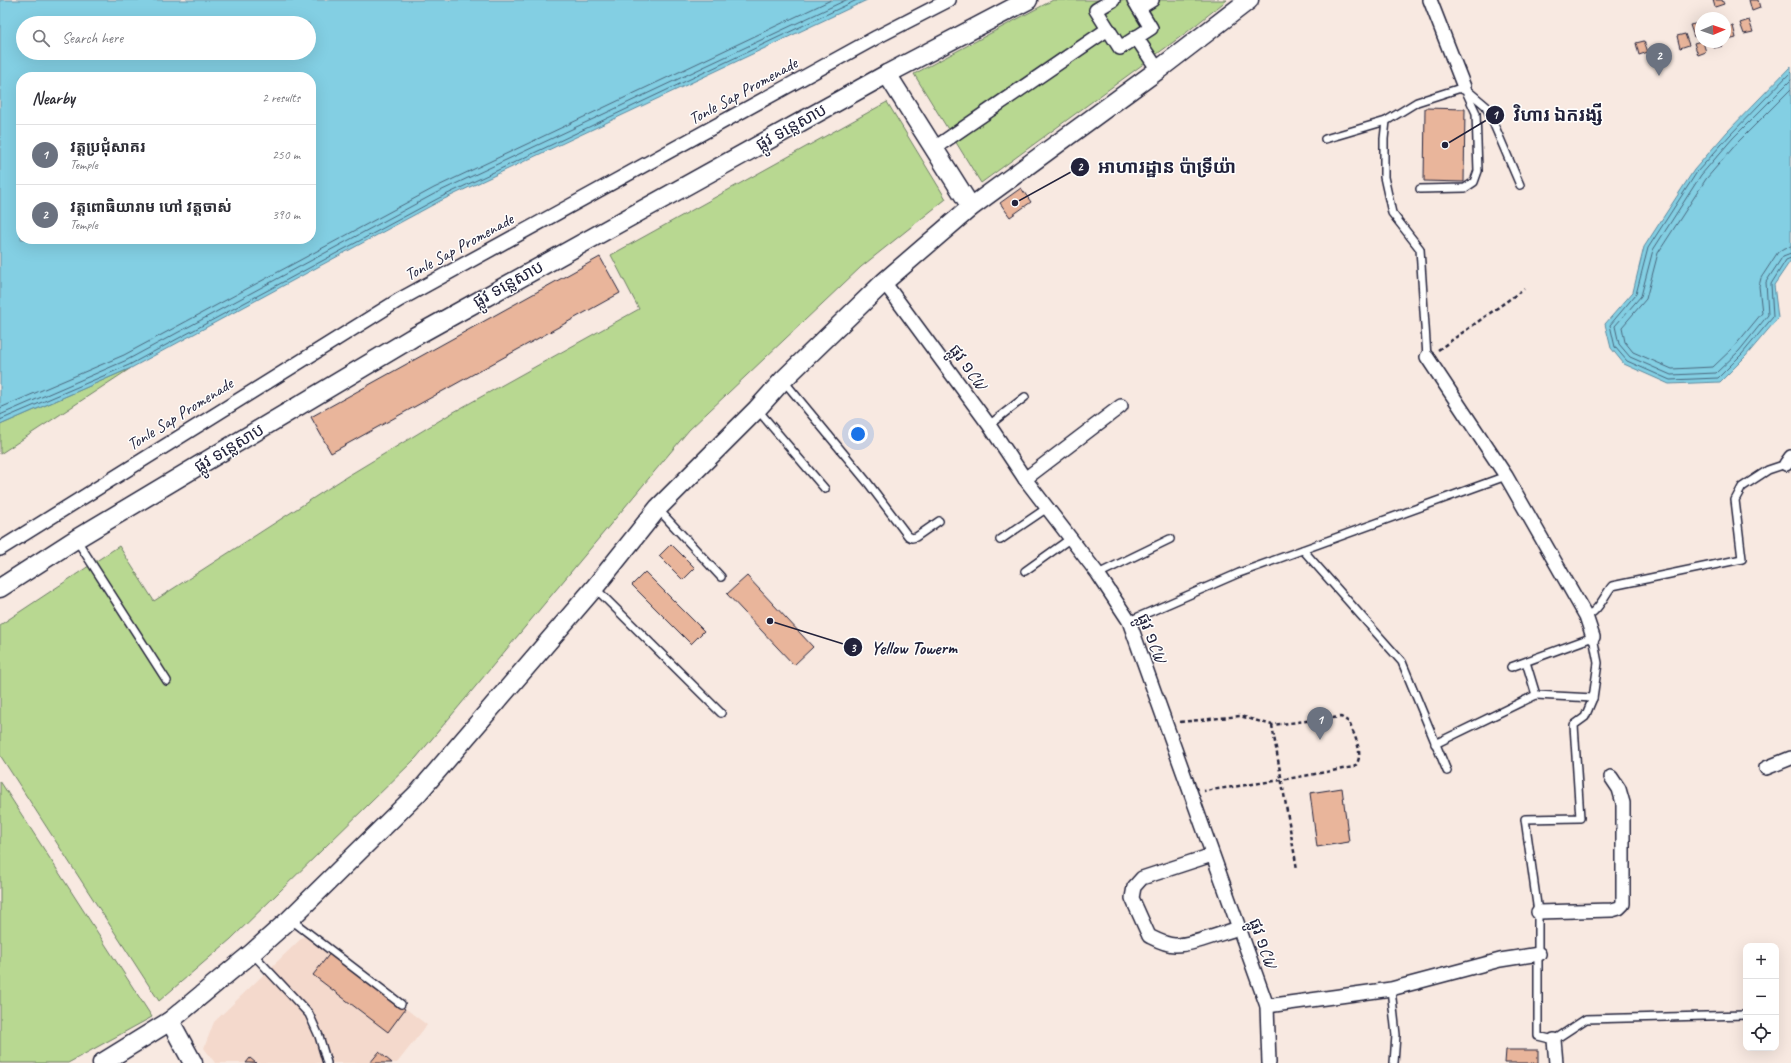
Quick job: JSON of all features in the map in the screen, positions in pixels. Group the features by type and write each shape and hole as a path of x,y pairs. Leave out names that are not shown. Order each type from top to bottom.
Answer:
{"street":[{"name":"Tonle Sap Promenade","path":"0,549 399,300 870,41 948,0"},
{"name":"ផ្លូវ ទន្លេសាប","path":"0,588 76,539 412,338 887,74 1028,0"},
{"path":"1113,0 1096,10 1120,48 1151,28 1137,4 1152,0"},
{"path":"102,1063 170,1021 252,953 290,919 419,792 595,588 658,508 757,409 783,380 884,282 971,207 1158,70 1249,0"},
{"path":"1430,0 1464,87"},
{"path":"933,149 1108,29"},
{"path":"1136,37 1158,70"},
{"path":"887,74 971,207"},
{"name":"ផ្លូវ ១CW","path":"884,282 989,425 1026,479 1098,574 1128,621 1267,1006 1269,1063"},
{"path":"1427,357 1506,476 1586,616 1593,637"},
{"path":"1026,479 1121,406"},
{"path":"1766,768 1791,758"},
{"path":"1538,912 1612,910 1619,908 1623,904 1623,803 1619,789 1611,778"},
{"path":"1212,855 1142,878 1134,887 1132,898 1149,936 1163,942 1175,944 1189,942 1239,928"},
{"path":"1267,1006 1391,989 1500,960 1539,954"},
{"path":"170,1021 193,1063"},
{"path":"1554,1040 1556,1063"}],"lane":[{"path":"1325,139 1386,121 1417,102 1464,87"},
{"path":"1464,87 1486,106 1520,185"},
{"path":"1420,190 1465,188 1474,182 1478,171 1476,113 1464,87"},
{"path":"1386,121 1384,139 1384,178 1392,213 1420,248 1427,357"},
{"path":"783,380 868,484 908,536 912,538 916,537 939,521"},
{"path":"989,425 1025,397"},
{"path":"757,409 825,489"},
{"path":"1586,616 1596,611 1602,599 1612,586 1742,559 1735,500 1742,487 1768,470 1788,461"},
{"path":"1128,621 1239,573 1506,476"},
{"path":"658,508 721,577"},
{"path":"1000,540 1048,508"},
{"path":"1025,570 1071,538"},
{"path":"76,539 167,681"},
{"path":"1098,574 1170,539"},
{"path":"1303,550 1402,662 1447,771"},
{"path":"595,588 721,713"},
{"path":"1511,667 1593,637 1598,663 1593,698 1586,717 1574,725 1580,818 1525,819 1538,912 1538,1036 1554,1040 1586,1019 1743,1015"},
{"path":"1526,662 1536,695"},
{"path":"1435,744 1536,695 1593,698"},
{"path":"290,919 401,1004"},
{"path":"252,953 309,1014 319,1036 327,1063"},
{"path":"1391,989 1396,1035 1394,1063"}],"path":[{"path":"1427,357 1524,289"},
{"path":"1165,723 1240,716 1272,725 1341,718 1349,722 1360,753 1358,763 1354,767 1281,780 1190,793"},
{"path":"1272,725 1297,869"}],"shaded area":[{"path":"307,933 427,1025 397,1063 215,1063 204,1048 214,1022"}],"green space":[{"path":"1053,0 1227,0 1187,32 981,183 914,74"},
{"path":"887,102 946,199 861,267 689,430 416,758 231,939 159,1001 0,755 0,625 119,546 154,601 346,477 452,413 639,309 611,255"},
{"path":"131,368 0,454 0,425"},
{"path":"0,781 152,1017 68,1063 0,1063"}],"water":[{"path":"0,0 867,0 440,201 131,368 0,425"},
{"path":"1791,66 1791,260 1774,285 1778,318 1745,357 1720,382 1669,384 1624,364 1611,348 1605,324 1633,292 1644,247 1694,170 1727,132"}],"building":[{"path":"1713,0 1722,0 1724,4 1715,7"},
{"path":"1749,0 1758,0 1760,8 1752,11"},
{"path":"1749,20 1753,32 1744,34 1740,23"},
{"path":"1695,24 1695,37 1694,37 1690,25"},
{"path":"1731,26 1733,26 1736,38 1731,39"},
{"path":"1685,34 1689,45 1680,48 1677,36"},
{"path":"1644,41 1648,52 1639,55 1636,43"},
{"path":"1696,48 1705,48 1706,52 1698,55"},
{"path":"1425,108 1465,109 1464,182 1424,181"},
{"path":"1021,188 1031,202 1010,217 1000,203"},
{"path":"600,257 620,293 331,453 311,417"},
{"path":"671,544 695,568 683,580 659,556"},
{"path":"645,572 704,631 691,644 632,585"},
{"path":"747,576 813,647 794,665 727,594"},
{"path":"1342,788 1349,842 1317,847 1310,793"},
{"path":"331,952 405,1009 388,1032 313,975"},
{"path":"1506,1050 1538,1050 1538,1063 1505,1063"},
{"path":"379,1052 392,1063 370,1063"},
{"path":"250,1058 256,1063 246,1063"}],"place":[{"name":"វត្តពោធិយារាម ហៅ វត្តចាស់","path":"1659,76"},
{"name":"វិហារ ឯករង្សី","path":"1445,145"},
{"name":"អាហារដ្ឋាន ប៉ាទ្រីយ៉ា","path":"1015,203"},
{"name":"Yellow Towerm","path":"770,621"},
{"name":"វត្តប្រជុំសាគរ","path":"1320,740"}]}
